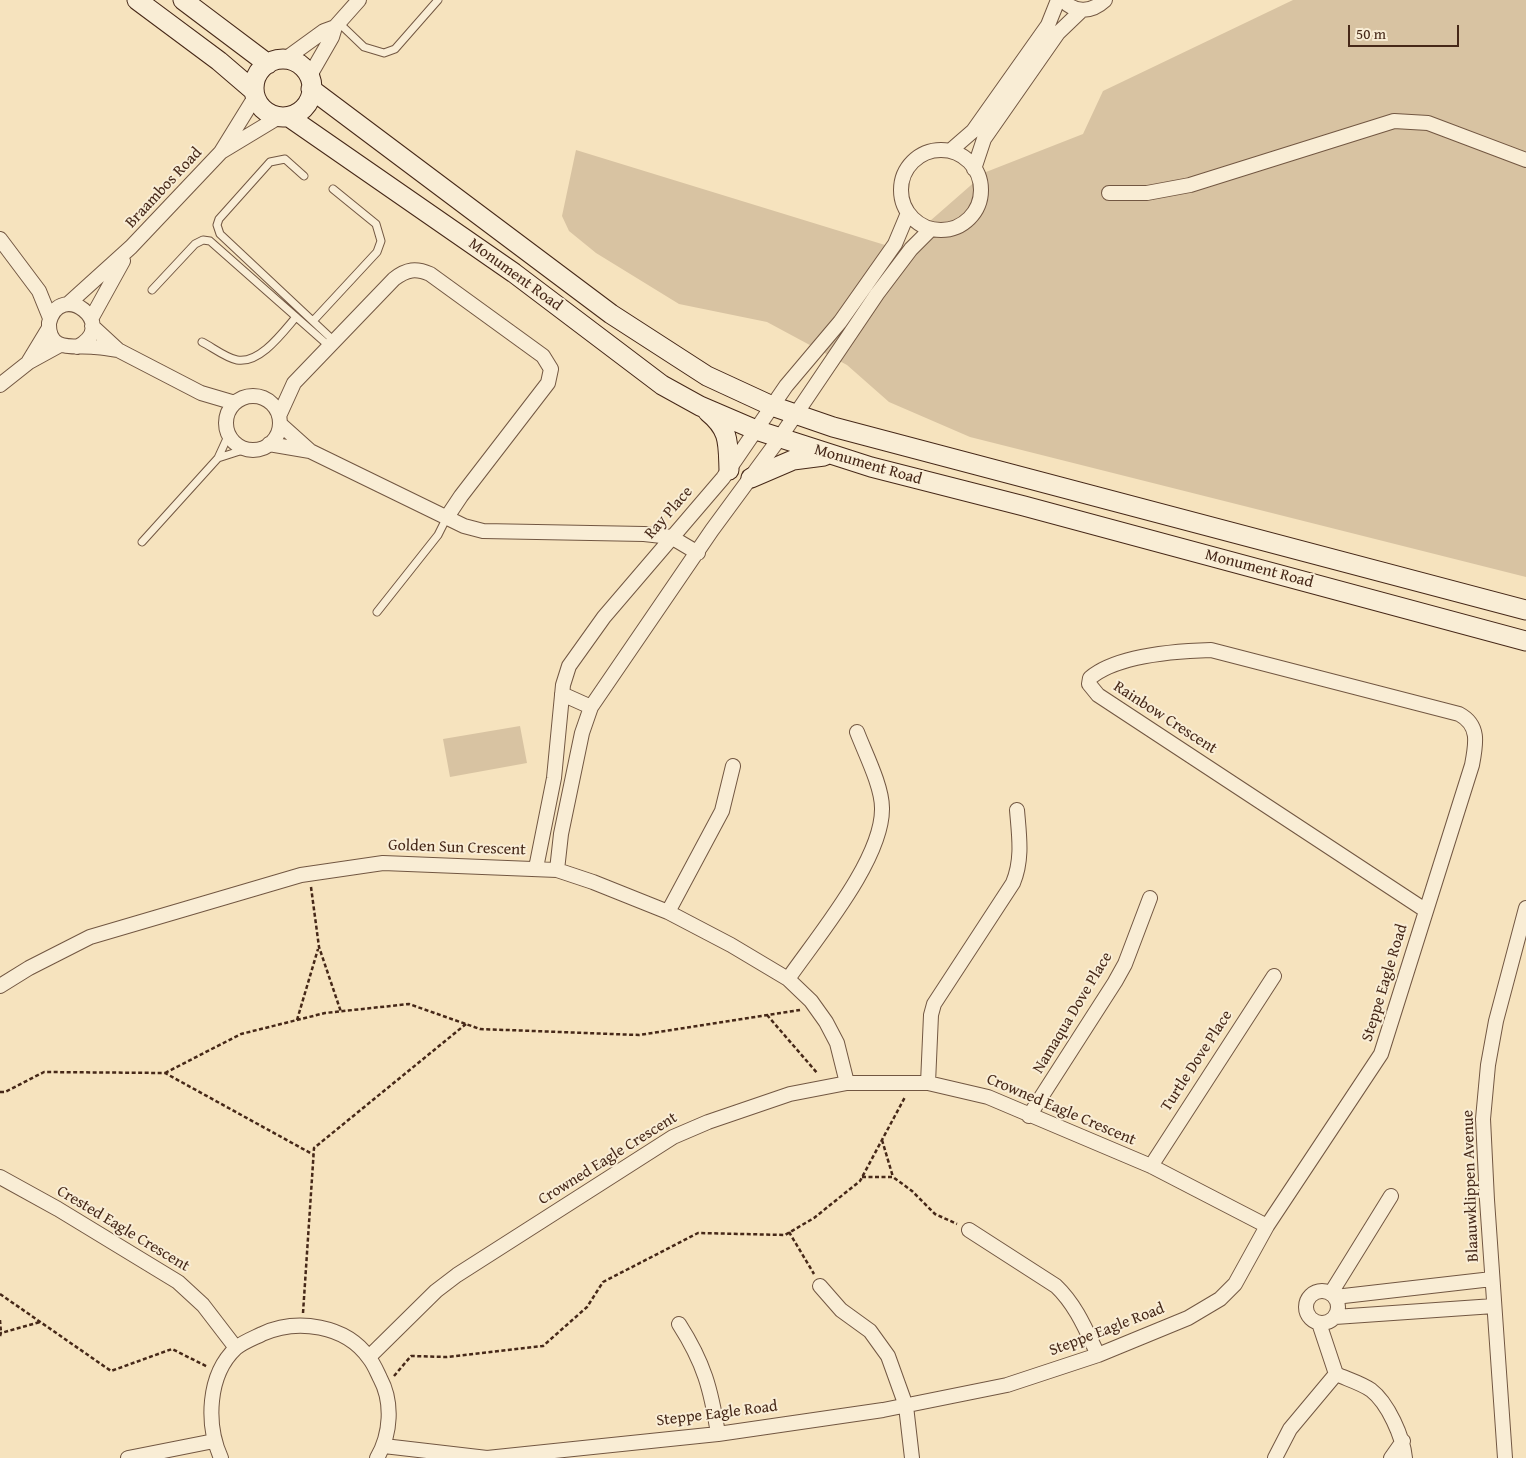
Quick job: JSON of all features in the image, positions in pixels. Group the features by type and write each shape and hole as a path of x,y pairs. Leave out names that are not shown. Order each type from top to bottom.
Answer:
{"main road":[{"path":"137,0 219,61 254,94 261,107 269,114 284,117 299,112 306,105 310,83 299,65 276,62 183,0"},
{"path":"254,94 255,80 260,71 276,62"},
{"name":"Monument Road","path":"310,83 611,314 707,376 772,406 833,427 931,454 1526,610"},
{"name":"Monument Road","path":"284,117 514,273 662,385 700,406 756,430 779,439 871,467 1024,506 1526,641"},
{"path":"700,406 720,422 725,430 729,470"},
{"path":"751,478 793,460 838,456"}],"street":[{"path":"310,83 337,25 360,0"},
{"path":"950,151 973,131 1048,25 1058,0"},
{"path":"1063,0 1073,8 1082,10 1091,9 1105,0"},
{"path":"974,170 984,139 1058,33 1082,10"},
{"path":"276,62 324,31 337,25"},
{"name":"Braambos Road","path":"131,247 221,152 254,94"},
{"name":"Braambos Road","path":"221,152 284,117"},
{"path":"1109,193 1147,193 1190,185 1394,121 1428,123 1526,160"},
{"path":"936,150 950,151 962,157 974,170 981,189 979,202 974,213 965,222 954,228 931,229 917,223 908,213 902,200 901,186 904,173 912,162 923,154 936,150"},
{"name":"Ray Place","path":"536,868 550,799 562,694 569,666 582,646 671,537 729,470 772,406 840,322 894,244 908,213"},
{"path":"557,870 561,834 582,733 591,707 779,439 877,294 911,249 931,229"},
{"path":"0,239 40,290 66,304 82,307 92,322 118,350 201,393 235,403"},
{"path":"29,362 55,310 66,304 131,247"},
{"path":"77,347 88,339 92,322 131,247"},
{"path":"264,398 294,383 394,279 407,271 415,269 430,274 548,362 551,376 548,383 447,517"},
{"path":"40,290 52,338 60,345 118,350"},
{"path":"0,385 29,362 60,345"},
{"path":"294,383 279,420 278,432 269,444 262,448 246,449 239,446 228,434 227,418 235,403 249,396 264,398 271,403 279,420 310,451"},
{"path":"201,393 227,418"},
{"path":"269,444 310,451 464,526 483,531 644,534 671,537 698,553"},
{"name":"Rainbow Crescent","path":"1425,910 1098,695 1092,690 1090,678 1106,667 1124,662 1181,651 1211,650 1459,714 1467,718 1474,727 1476,737"},
{"path":"562,694 591,707"},
{"path":"788,979 855,882 875,844 882,820 882,806 857,732"},
{"name":"Steppe Eagle Road","path":"381,1452 488,1458 718,1434 906,1406 1007,1385 1098,1355 1188,1318 1220,1299 1234,1284 1267,1226 1381,1054 1472,765 1476,737"},
{"path":"668,912 722,811 733,766"},
{"path":"550,799 568,804"},
{"path":"928,1083 930,1014 934,1004 1013,883 1019,869 1020,853 1017,810"},
{"name":"Golden Sun Crescent","path":"0,986 38,963 90,937 266,884 310,873 383,864 557,870 593,882 668,912 731,945 788,979 815,1007 837,1043 847,1083"},
{"name":"Namaqua Dove Place","path":"1029,1116 1125,964 1150,898"},
{"name":"Blaauwklippen Avenue","path":"1505,1458 1483,1120 1488,1065 1496,1021 1526,914"},
{"name":"Turtle Dove Place","path":"1150,1166 1274,976"},
{"name":"Crowned Eagle Crescent","path":"369,1357 436,1291 456,1275 673,1137 708,1122 790,1094 847,1083 928,1083 988,1097 1150,1166 1267,1226"},
{"name":"Crested Eagle Crescent","path":"0,1177 58,1209 178,1282 203,1305 236,1348"},
{"path":"1333,1295 1392,1196"},
{"path":"969,1230 1056,1286 1076,1309 1098,1355"},
{"path":"1404,1458 1403,1441 1379,1397 1369,1389 1336,1374 1319,1323 1310,1317 1306,1306 1307,1301 1315,1292 1326,1291 1333,1295 1492,1279"},
{"path":"820,1286 841,1310 870,1331 881,1343 897,1376 906,1406 912,1458"},
{"path":"1319,1323 1330,1321 1335,1317 1338,1307 1333,1295"},
{"path":"1335,1317 1494,1306"},
{"path":"679,1324 705,1373 712,1393 718,1434"},
{"path":"222,1458 214,1441 210,1411 216,1382 220,1373 236,1348 276,1328 302,1325 328,1330 352,1342 369,1357 385,1387 389,1417 381,1452"},
{"path":"1275,1458 1290,1429 1336,1374"},
{"path":"128,1458 214,1441"},
{"path":"1391,1458 1403,1441"}],"lane":[{"path":"337,25 364,48 384,53 395,49 438,0"},
{"path":"304,176 284,159 270,162 219,218 217,225 220,234 313,321 331,344"},
{"path":"313,321 377,252 381,241 376,224 333,189"},
{"path":"152,290 195,244 203,240 210,241 296,317 331,344"},
{"path":"202,342 236,360 244,360 260,353 296,317"},
{"path":"142,542 218,458 228,434"},
{"path":"218,458 246,449"},
{"path":"377,612 438,535 447,517"}],"path":[{"path":"310,873 319,948 341,1012"},
{"path":"297,1020 319,948"},
{"path":"0,1092 5,1092 44,1072 165,1073 241,1034 297,1020 341,1012 409,1004 480,1029 639,1035 815,1007"},
{"path":"767,1015 829,1086"},
{"path":"302,1325 314,1148 466,1024"},
{"path":"165,1073 314,1155"},
{"path":"385,1387 411,1356 447,1357 543,1346 587,1307 603,1282 698,1233 785,1235 814,1218 862,1177 912,1083"},
{"path":"882,1139 893,1177"},
{"path":"862,1177 893,1177 912,1191 935,1214 969,1230"},
{"path":"789,1232 820,1286"},
{"path":"0,1294 111,1371 172,1349 220,1373"},
{"path":"0,1320 1,1335 40,1322"}],"shaded area":[{"path":"1293,0 1526,0 1526,577 970,437 889,402 847,365 767,322 679,304 596,253 569,231 562,216 576,150 898,249 986,172 1083,134 1103,91"},
{"path":"520,726 527,763 450,777 443,739"}]}
